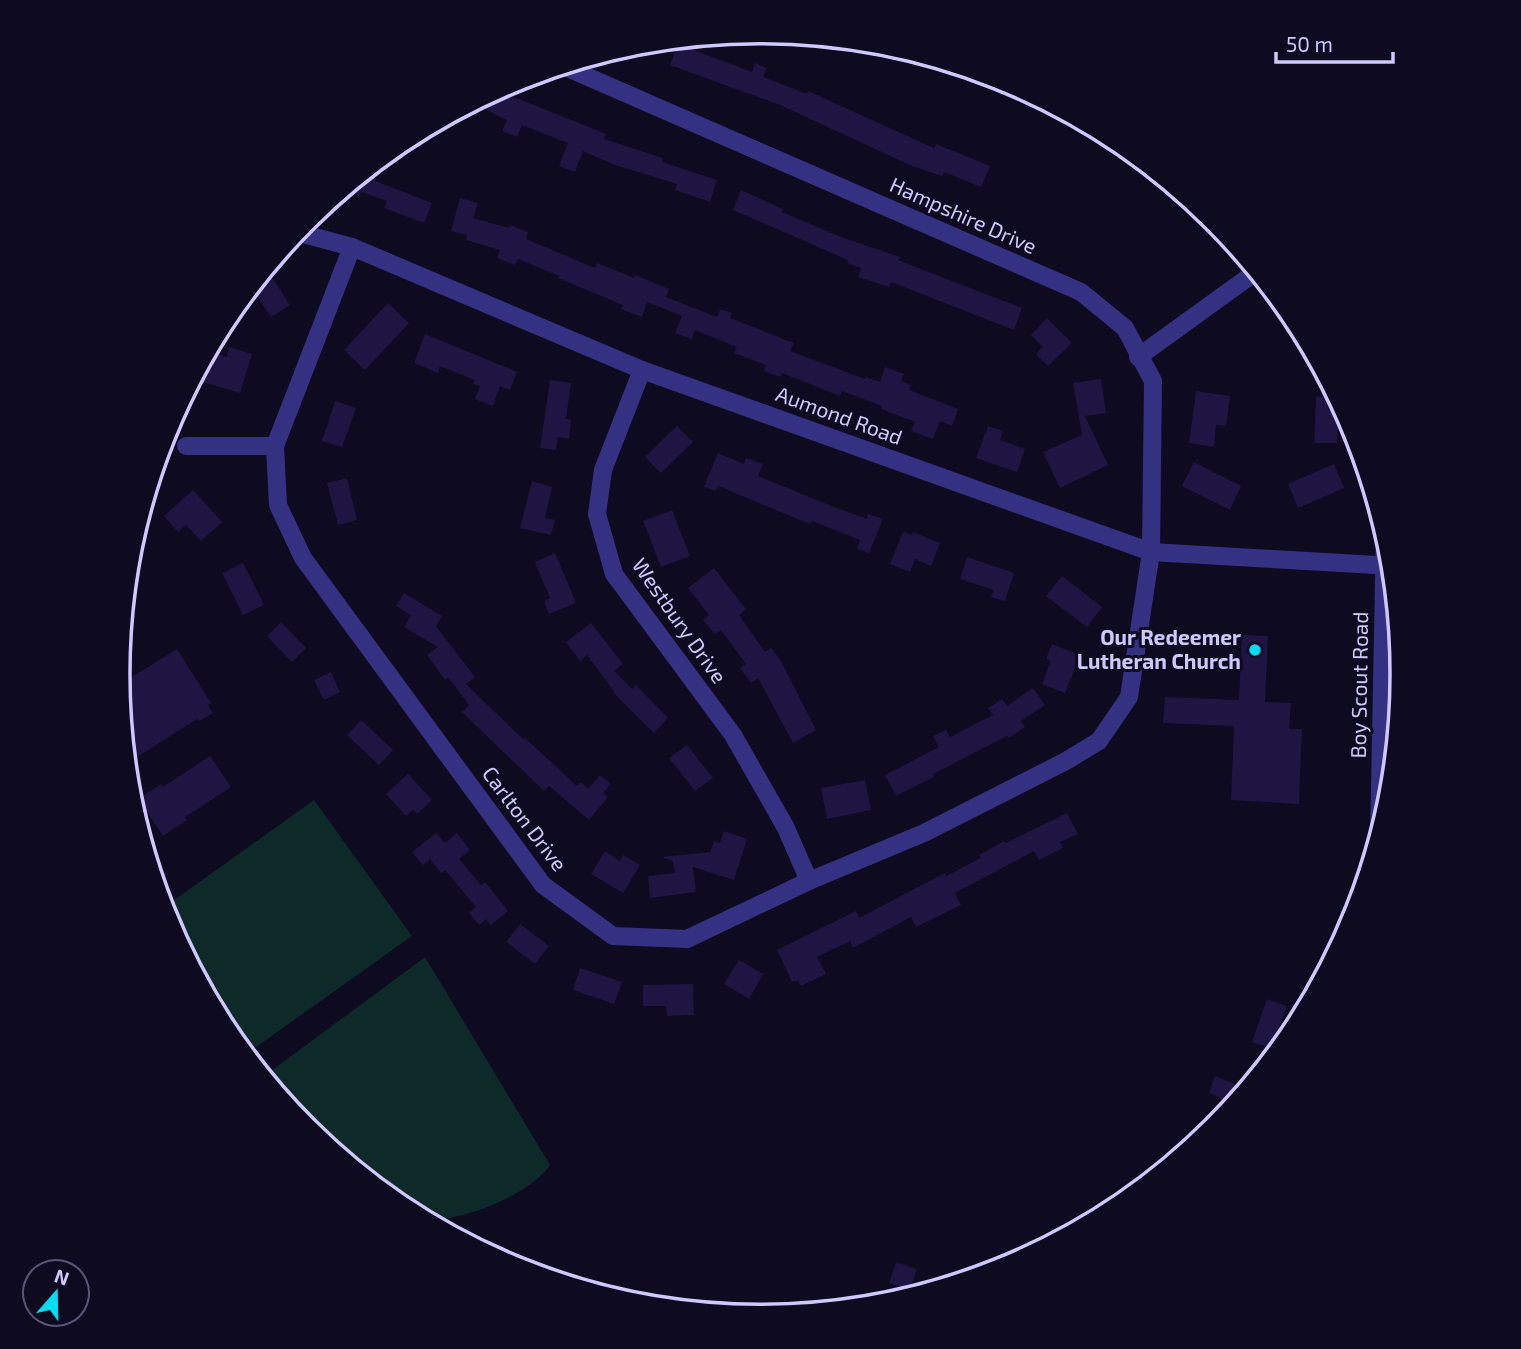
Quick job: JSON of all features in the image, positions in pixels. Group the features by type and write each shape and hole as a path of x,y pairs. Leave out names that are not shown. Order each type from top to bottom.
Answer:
{"street":[{"name":"Hampshire Drive","path":"575,72 1081,292 1125,328 1153,381 1151,552"},
{"name":"Aumond Road","path":"308,235 352,247 642,370 1151,552 1381,565"},
{"name":"Carlton Drive","path":"352,247 275,446 278,505 303,558 543,885 613,936 687,939 809,881 924,833 1066,761 1099,741 1129,697 1151,552"},
{"path":"1139,356 1249,277"},
{"name":"Westbury Drive","path":"642,370 603,470 597,514 614,574 733,735 786,828 809,881"},
{"path":"186,446 275,446"},
{"name":"Boy Scout Road","path":"1381,787 1387,607"}],"green space":[{"path":"314,800 412,936 253,1049 214,990 172,901"},
{"path":"425,957 550,1165 527,1187 511,1197 474,1212 441,1219 410,1199 345,1149 314,1121 271,1071"}],"building":[{"path":"689,48 752,72 755,63 767,68 763,77 807,94 808,91 934,148 936,144 990,166 981,187 944,172 942,176 912,166 780,105 670,65 676,49"},
{"path":"511,96 606,134 604,139 663,158 662,162 717,180 710,202 675,190 677,184 612,164 583,151 575,172 559,166 568,143 522,125 517,137 502,131 507,120 483,108"},
{"path":"372,178 432,203 424,223 384,208 387,201 361,192 359,196 353,194"},
{"path":"741,190 783,209 782,212 841,237 900,257 898,260 1022,308 1014,330 891,282 889,287 858,277 861,268 847,263 848,260 733,210"},
{"path":"460,198 478,203 473,218 509,228 510,225 528,232 526,239 595,268 597,263 634,278 635,275 669,289 666,297 717,317 720,309 732,313 730,318 794,343 790,351 865,379 866,377 880,382 885,367 904,374 901,381 911,385 909,390 958,409 952,426 940,421 933,439 911,431 915,422 881,409 882,406 842,391 840,396 782,373 780,377 764,371 766,365 734,353 737,347 695,330 692,339 675,333 682,316 647,302 642,317 621,309 623,305 518,259 515,265 497,258 500,250 466,240 467,235 451,231"},
{"path":"272,277 290,305 271,317 257,296"},
{"path":"388,303 409,323 365,370 344,350"},
{"path":"1047,318 1072,343 1048,366 1036,354 1043,347 1031,335"},
{"path":"425,334 517,372 510,390 500,386 493,406 475,399 480,386 473,384 475,380 440,366 438,373 414,363"},
{"path":"229,347 252,354 240,393 202,382 209,368 212,369 217,354 227,357"},
{"path":"1101,379 1106,413 1085,416 1108,465 1060,488 1043,452 1082,435 1073,383"},
{"path":"550,380 571,383 566,419 571,420 569,439 558,437 556,450 540,448"},
{"path":"1196,391 1230,396 1226,426 1216,425 1214,447 1189,443"},
{"path":"1316,396 1327,397 1338,422 1337,443 1314,443"},
{"path":"335,401 356,408 342,447 322,441"},
{"path":"677,426 693,442 661,473 645,457"},
{"path":"988,426 1003,431 1000,440 1025,449 1017,472 976,458"},
{"path":"718,453 744,464 746,458 763,464 758,476 834,507 867,519 868,514 883,519 869,553 857,549 860,540 812,521 810,524 718,486 716,491 704,487"},
{"path":"1194,462 1241,486 1230,510 1182,486"},
{"path":"1334,464 1344,488 1298,508 1288,484"},
{"path":"347,478 357,520 338,525 327,483"},
{"path":"532,481 552,487 545,518 555,520 551,535 520,528"},
{"path":"193,490 222,522 201,541 186,525 178,532 164,516"},
{"path":"672,510 690,556 661,567 643,521"},
{"path":"903,532 912,535 913,532 940,543 931,566 915,559 910,572 890,564"},
{"path":"555,553 576,603 549,614 544,601 550,598 535,562"},
{"path":"967,557 1014,573 1005,601 991,597 994,590 960,579"},
{"path":"243,563 264,605 243,615 222,573"},
{"path":"714,568 746,609 739,615 765,652 771,648 781,661 816,730 793,743 758,678 751,683 740,668 746,664 721,630 715,634 703,620 709,615 688,588"},
{"path":"1062,576 1102,607 1087,627 1046,596"},
{"path":"404,593 442,616 436,626 475,677 466,684 523,739 577,786 581,782 588,789 600,775 611,784 603,793 608,797 589,820 549,786 544,791 462,712 469,705 448,677 445,680 427,655 438,647 404,627 411,615 396,606"},
{"path":"281,622 306,648 292,662 267,636"},
{"path":"591,623 623,664 614,671 632,689 636,685 668,718 654,733 613,692 587,655 580,661 566,642"},
{"path":"1242,635 1268,636 1265,702 1291,703 1289,729 1302,729 1299,804 1231,800 1234,726 1163,723 1165,697 1239,700"},
{"path":"1052,644 1080,655 1065,693 1042,684 1051,661 1046,659"},
{"path":"177,649 211,703 208,705 213,713 199,721 197,719 135,758 130,678"},
{"path":"331,672 340,692 324,700 314,680"},
{"path":"1033,688 1045,705 1021,721 1025,727 1009,738 1007,736 896,796 885,775 939,747 933,736 946,730 950,737 993,715 988,708 1002,699 1007,706"},
{"path":"361,720 393,750 379,765 347,735"},
{"path":"687,745 713,778 695,791 669,758"},
{"path":"210,756 231,787 185,817 187,820 163,836 144,808 142,797 161,784 163,787"},
{"path":"408,774 432,800 417,814 413,810 406,816 386,794"},
{"path":"865,780 871,810 827,819 821,788"},
{"path":"1067,813 1078,834 1060,842 1063,848 1039,860 1034,851 955,893 961,905 916,927 911,917 853,948 850,941 817,957 826,974 801,986 798,980 792,982 777,950 856,911 859,918 945,873 946,876 981,858 979,855 1004,841 1006,843"},
{"path":"724,831 747,839 734,880 693,867 696,892 650,898 648,876 675,873 673,861 662,857 710,852 714,841 720,843"},
{"path":"436,833 445,843 457,833 470,850 459,859 481,885 485,882 508,911 491,925 486,919 479,925 469,913 476,907 445,870 441,873 430,859 423,865 412,852"},
{"path":"605,851 620,861 623,855 640,865 623,893 591,874"},
{"path":"520,924 549,946 535,964 506,942"},
{"path":"739,960 763,974 749,999 724,984"},
{"path":"580,968 622,982 614,1004 573,990"},
{"path":"693,984 694,1015 667,1016 666,1006 643,1006 643,985"},
{"path":"1267,999 1287,1006 1279,1027 1283,1028 1269,1048 1252,1042"},
{"path":"1215,1076 1239,1085 1226,1100 1209,1093"},
{"path":"896,1262 917,1269 911,1287 905,1288 889,1283"}],"place":[{"name":"Our Redeemer Lutheran Church","path":"1255,650"}]}
